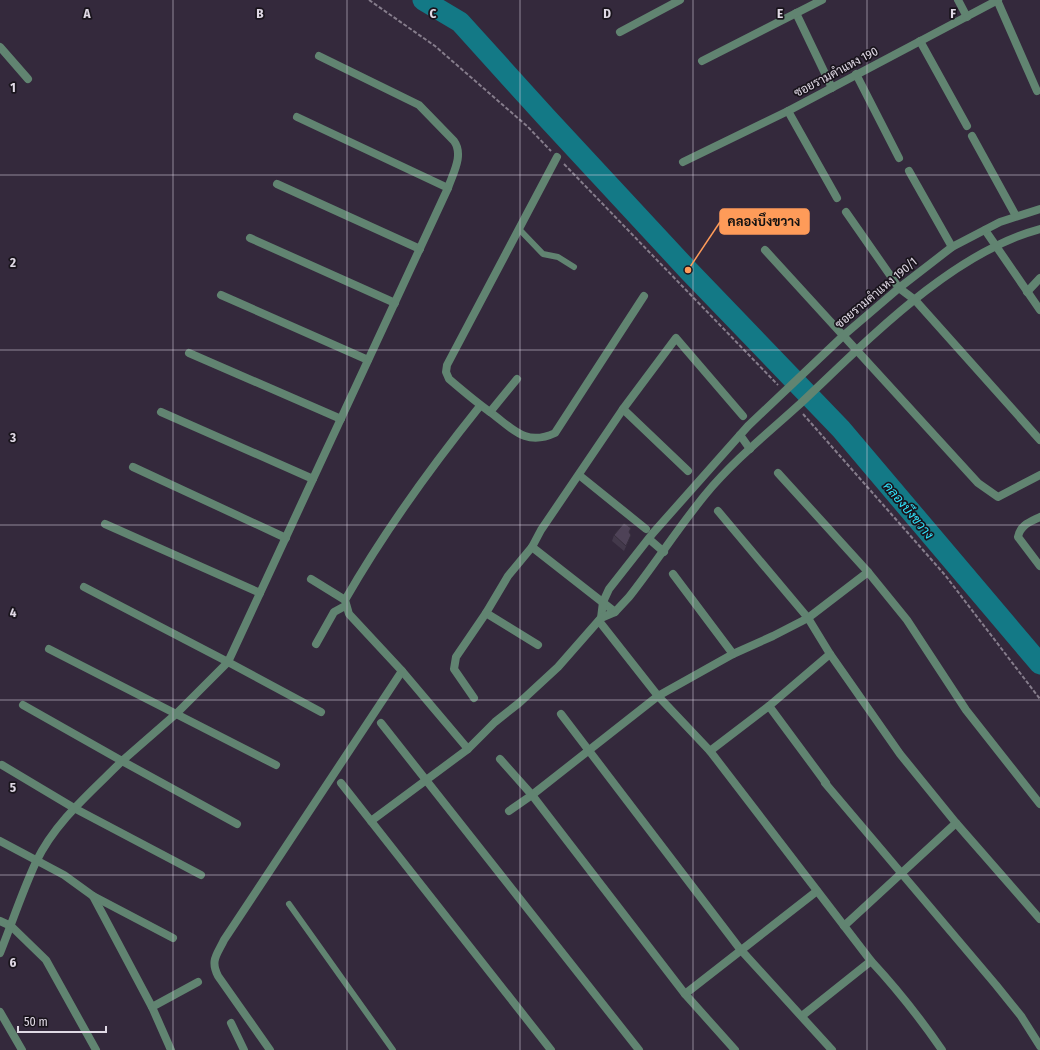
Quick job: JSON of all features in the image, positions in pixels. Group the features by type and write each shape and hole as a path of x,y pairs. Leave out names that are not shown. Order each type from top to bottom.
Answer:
{"street":[{"path":"620,32 680,0"},
{"path":"702,61 822,0"},
{"path":"958,0 967,17"},
{"path":"998,0 1037,91"},
{"name":"ซอยรามคำแหง 190","path":"683,162 788,111 998,0"},
{"path":"796,13 832,88"},
{"path":"920,41 967,126"},
{"path":"0,47 28,79"},
{"path":"0,953 36,862 56,829 74,808 122,761 176,713 228,662 448,188 458,157 459,148 419,105 319,56"},
{"path":"856,74 899,158"},
{"path":"788,111 837,198"},
{"path":"297,117 448,188"},
{"path":"972,136 1016,216"},
{"path":"557,157 447,365 446,372 449,379 480,406 490,412 510,429 531,438 543,439 555,433 644,296"},
{"path":"909,170 952,247"},
{"path":"277,184 420,248"},
{"name":"ซอยรามคำแหง 190/1","path":"603,602 609,589 649,539 748,426 844,335 899,288 952,247 1000,222 1040,209"},
{"path":"846,212 899,288 915,300 1040,440"},
{"path":"371,821 468,749 495,722 519,703 558,667 600,619 615,612 629,597 664,552 705,495 750,449 857,351 915,300 958,267 1008,239 1040,229"},
{"path":"985,230 994,246 1040,310"},
{"path":"250,238 395,303"},
{"path":"766,250 978,483 998,497 1040,475"},
{"path":"1027,292 1040,278"},
{"path":"220,294 368,360"},
{"path":"474,698 454,669 456,657 486,613 508,576 532,547 541,530 623,409 676,338 743,416"},
{"path":"189,353 341,419"},
{"path":"490,412 517,379"},
{"path":"316,644 334,612 345,603 369,558 438,460 480,406"},
{"path":"623,409 688,471"},
{"path":"160,412 313,479"},
{"path":"740,435 750,449"},
{"path":"133,467 286,538"},
{"path":"778,473 868,572 907,620 966,710 1040,804"},
{"path":"579,475 646,529"},
{"path":"718,511 808,618 830,654 900,754 956,823 1040,919"},
{"path":"1040,517 1024,525 1019,530 1018,537 1040,566"},
{"path":"104,524 260,592"},
{"path":"649,539 664,552"},
{"path":"532,547 615,612"},
{"path":"509,811 532,795 658,696 733,654 774,636 808,618 868,572"},
{"path":"673,574 733,654"},
{"path":"311,578 345,603 349,614 402,671 468,749"},
{"path":"84,587 320,712"},
{"path":"603,602 600,619 658,696 710,750 871,961 901,994 942,1050"},
{"path":"486,613 538,645"},
{"path":"49,649 276,764"},
{"path":"710,750 769,706 830,654"},
{"path":"270,1050 218,976 214,968 214,961 232,927 402,671"},
{"path":"23,705 237,824"},
{"path":"769,706 826,783 1021,1016 1040,1046"},
{"path":"561,714 740,949 832,1050"},
{"path":"381,723 639,1050"},
{"path":"500,759 532,795 685,994 735,1050"},
{"path":"2,765 74,808 201,875"},
{"path":"341,783 551,1050"},
{"path":"844,926 956,823"},
{"path":"0,841 36,862 64,875 93,896 173,938"},
{"path":"685,994 740,949 817,891"},
{"path":"93,896 152,1007 171,1050"},
{"path":"0,921 11,926 46,960 96,1050"},
{"path":"802,1016 871,961"},
{"path":"152,1007 198,982"},
{"path":"0,1012 22,1050"},
{"path":"231,1023 244,1050"}],"lane":[{"path":"519,229 543,254 558,257 574,267"},
{"path":"288,904 393,1050"}],"path":[{"path":"369,0 435,46 527,126 738,341 780,387"},
{"path":"801,411 945,575 1040,699"}],"building":[{"path":"624,523 631,528 629,532 631,535 626,546 614,535"}],"waterway":[{"name":"คลองบึงขวาง","path":"423,0 460,22 688,270 841,429 1040,664"}],"place":[{"name":"คลองบึงขวาง","path":"688,270"}]}
